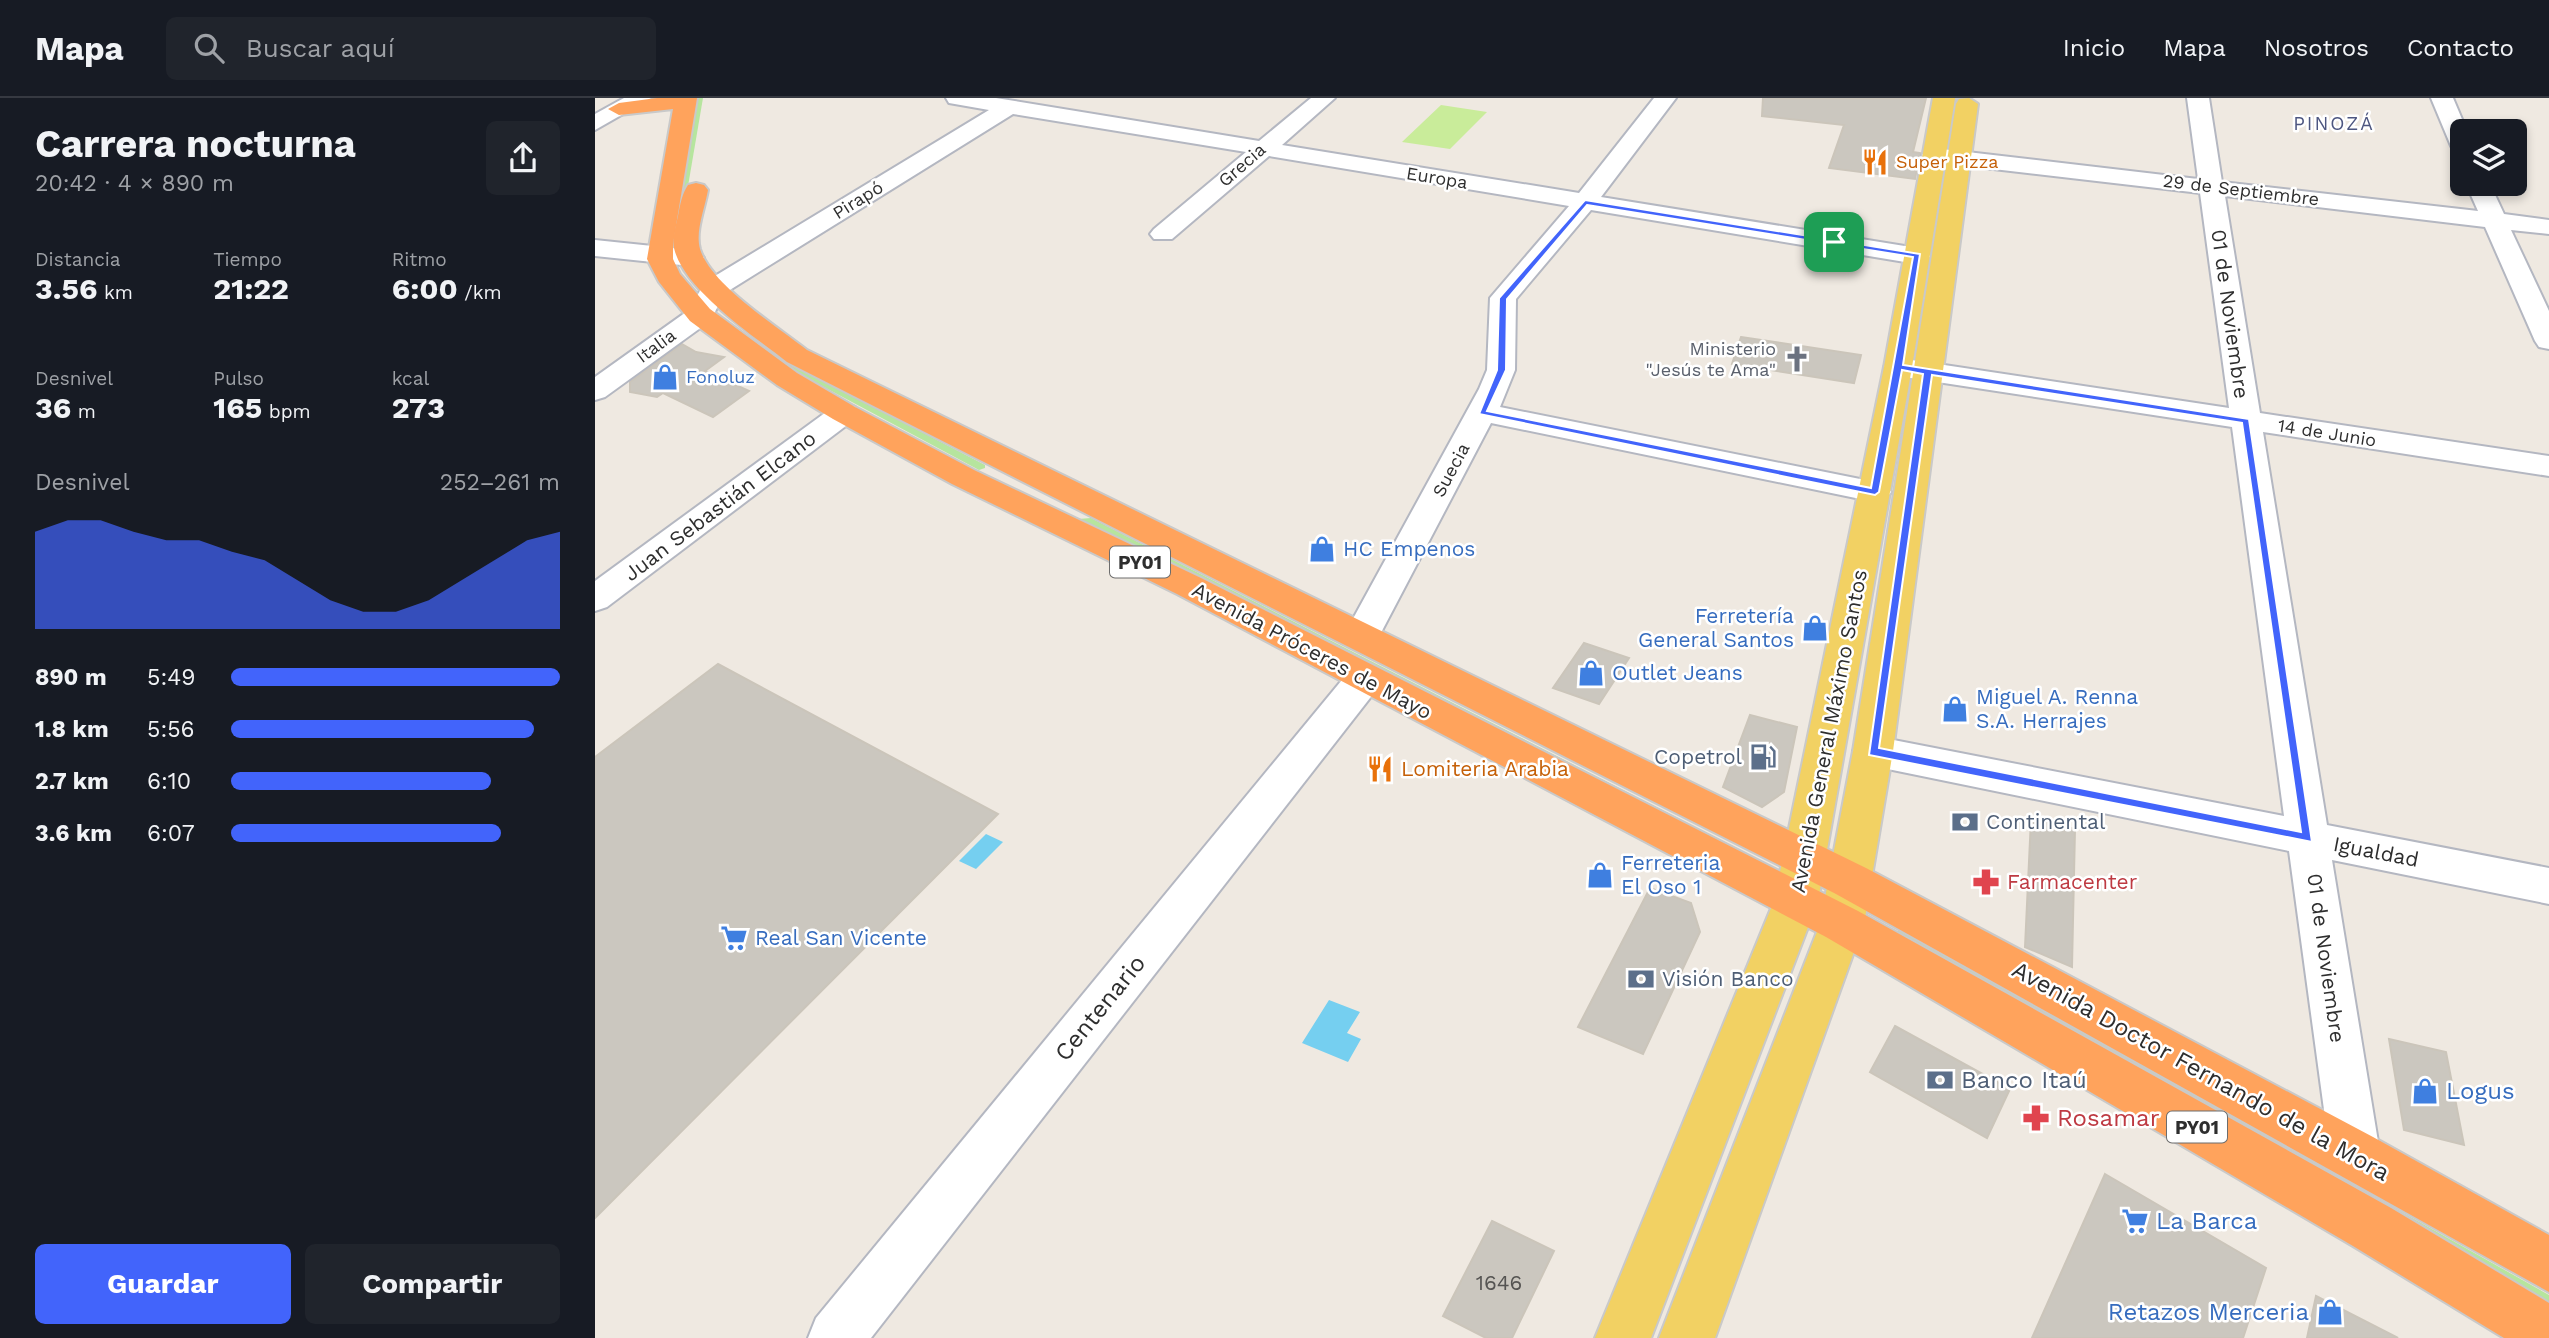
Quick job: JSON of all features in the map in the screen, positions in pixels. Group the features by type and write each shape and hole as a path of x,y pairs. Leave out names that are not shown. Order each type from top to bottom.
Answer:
{"highway":[{"path":"619,109 695,99 675,257"},
{"name":"Avenida Próceres de Mayo","path":"675,257 669,276 828,374 1362,658 1847,902"},
{"name":"Avenida Próceres de Mayo","path":"708,299 787,379 844,413 963,477 1189,586 1362,658"},
{"name":"Avenida Doctor Fernando de la Mora","path":"1847,902 2355,1154 2549,1265"},
{"name":"PY01","path":"1847,902 2549,1334"}],"main road":[{"name":"Avenida General Máximo Santos","path":"1687,1338 1847,902 1873,751 1913,370 1946,157 1944,98"},
{"name":"Avenida General Máximo Santos","path":"1623,1338 1801,880 1875,492 1913,370 1917,256 1946,157 1968,98"}],"street":[{"path":"595,123 640,98"},
{"name":"Europa","path":"957,98 1917,256"},
{"name":"Grecia","path":"1163,234 1261,148 1324,98"},
{"name":"Suecia","path":"1362,658 1501,370 1503,298 1585,202 1665,98"},
{"name":"01 de Noviembre","path":"2198,98 2355,1154"},
{"path":"2442,98 2451,119"},
{"name":"Pirapó","path":"708,299 1009,107"},
{"name":"29 de Septiembre","path":"1946,157 2549,227"},
{"path":"2483,196 2549,341"},
{"path":"595,248 675,257"},
{"name":"Italia","path":"595,391 708,299"},
{"name":"14 de Junio","path":"1913,370 2549,466"},
{"path":"1482,412 1875,492"},
{"name":"Juan Sebastián Elcano","path":"595,599 844,413"},
{"name":"Centenario","path":"836,1338 1362,658"},
{"name":"Igualdad","path":"1873,751 2549,886"}],"green space":[{"path":"696,98 703,98 679,239 672,253 671,241"},
{"path":"1441,105 1487,112 1450,149 1402,142"},
{"path":"715,300 799,368 985,465 985,468 979,470 794,371"},
{"path":"1091,518 1764,862 1766,866 1762,869 1078,519"},
{"path":"1897,931 1903,931 2549,1295 2549,1307 1896,934"}],"water":[{"path":"986,834 1003,842 976,869 959,861"},
{"path":"1329,1000 1360,1012 1347,1033 1361,1039 1348,1062 1302,1043"}],"building":[{"path":"1763,98 1926,98 1913,152 1920,153 1915,179 1829,168 1844,125 1762,116"},
{"name":"Ministerio \"Jesús te Ama\"","path":"1741,337 1861,355 1854,383 1732,364"},
{"path":"682,344 696,352 724,357 705,371 749,391 713,417 663,393 657,397 630,392 630,382"},
{"name":"Outlet Jeans","path":"1584,643 1629,658 1599,704 1553,688"},
{"name":"Real San Vicente","path":"718,664 998,814 595,1218 595,757"},
{"name":"Copetrol","path":"1750,715 1797,727 1784,792 1762,807 1723,787"},
{"path":"2031,819 2075,829 2072,967 2025,947"},
{"name":"Visión Banco","path":"1650,888 1691,903 1700,932 1643,1054 1578,1027"},
{"name":"Banco Itaú","path":"1895,1026 2010,1089 1987,1138 1870,1072"},
{"name":"Logus","path":"2389,1039 2446,1052 2464,1145 2404,1130"},
{"name":"La Barca","path":"2105,1174 2266,1268 2243,1338 2032,1338"},
{"path":"1492,1221 1554,1251 1512,1338 1486,1338 1443,1316"},
{"name":"Retazos Merceria","path":"2316,1296 2398,1338 2307,1338"}],"place":[{"name":"Super Pizza","path":"1875,162"},
{"name":"Ministerio \"Jesús te Ama\"","path":"1797,359"},
{"name":"Fonoluz","path":"665,377"},
{"name":"HC Empenos","path":"1322,549"},
{"name":"Ferretería General Santos","path":"1815,628"},
{"name":"Outlet Jeans","path":"1591,673"},
{"name":"Miguel A. Renna S.A. Herrajes","path":"1955,709"},
{"name":"Copetrol","path":"1763,757"},
{"name":"Lomiteria Arabia","path":"1380,769"},
{"name":"Continental","path":"1965,822"},
{"name":"Ferreteria El Oso 1","path":"1600,875"},
{"name":"Farmacenter","path":"1986,882"},
{"name":"Real San Vicente","path":"734,938"},
{"name":"Visión Banco","path":"1641,979"},
{"name":"Banco Itaú","path":"1940,1080"},
{"name":"Logus","path":"2425,1091"},
{"name":"Rosamar","path":"2036,1118"},
{"name":"La Barca","path":"2135,1221"},
{"name":"Retazos Merceria","path":"2330,1312"}],"district":[{"name":"PINOZÁ","path":"2334,123"}],"route":[{"path":"1834,242 1585,202 1503,298 1501,370 1482,412 1875,492 1898,367 2246,421 2308,838 1873,751 1928,372 1898,367 1917,256 1834,242"}]}
